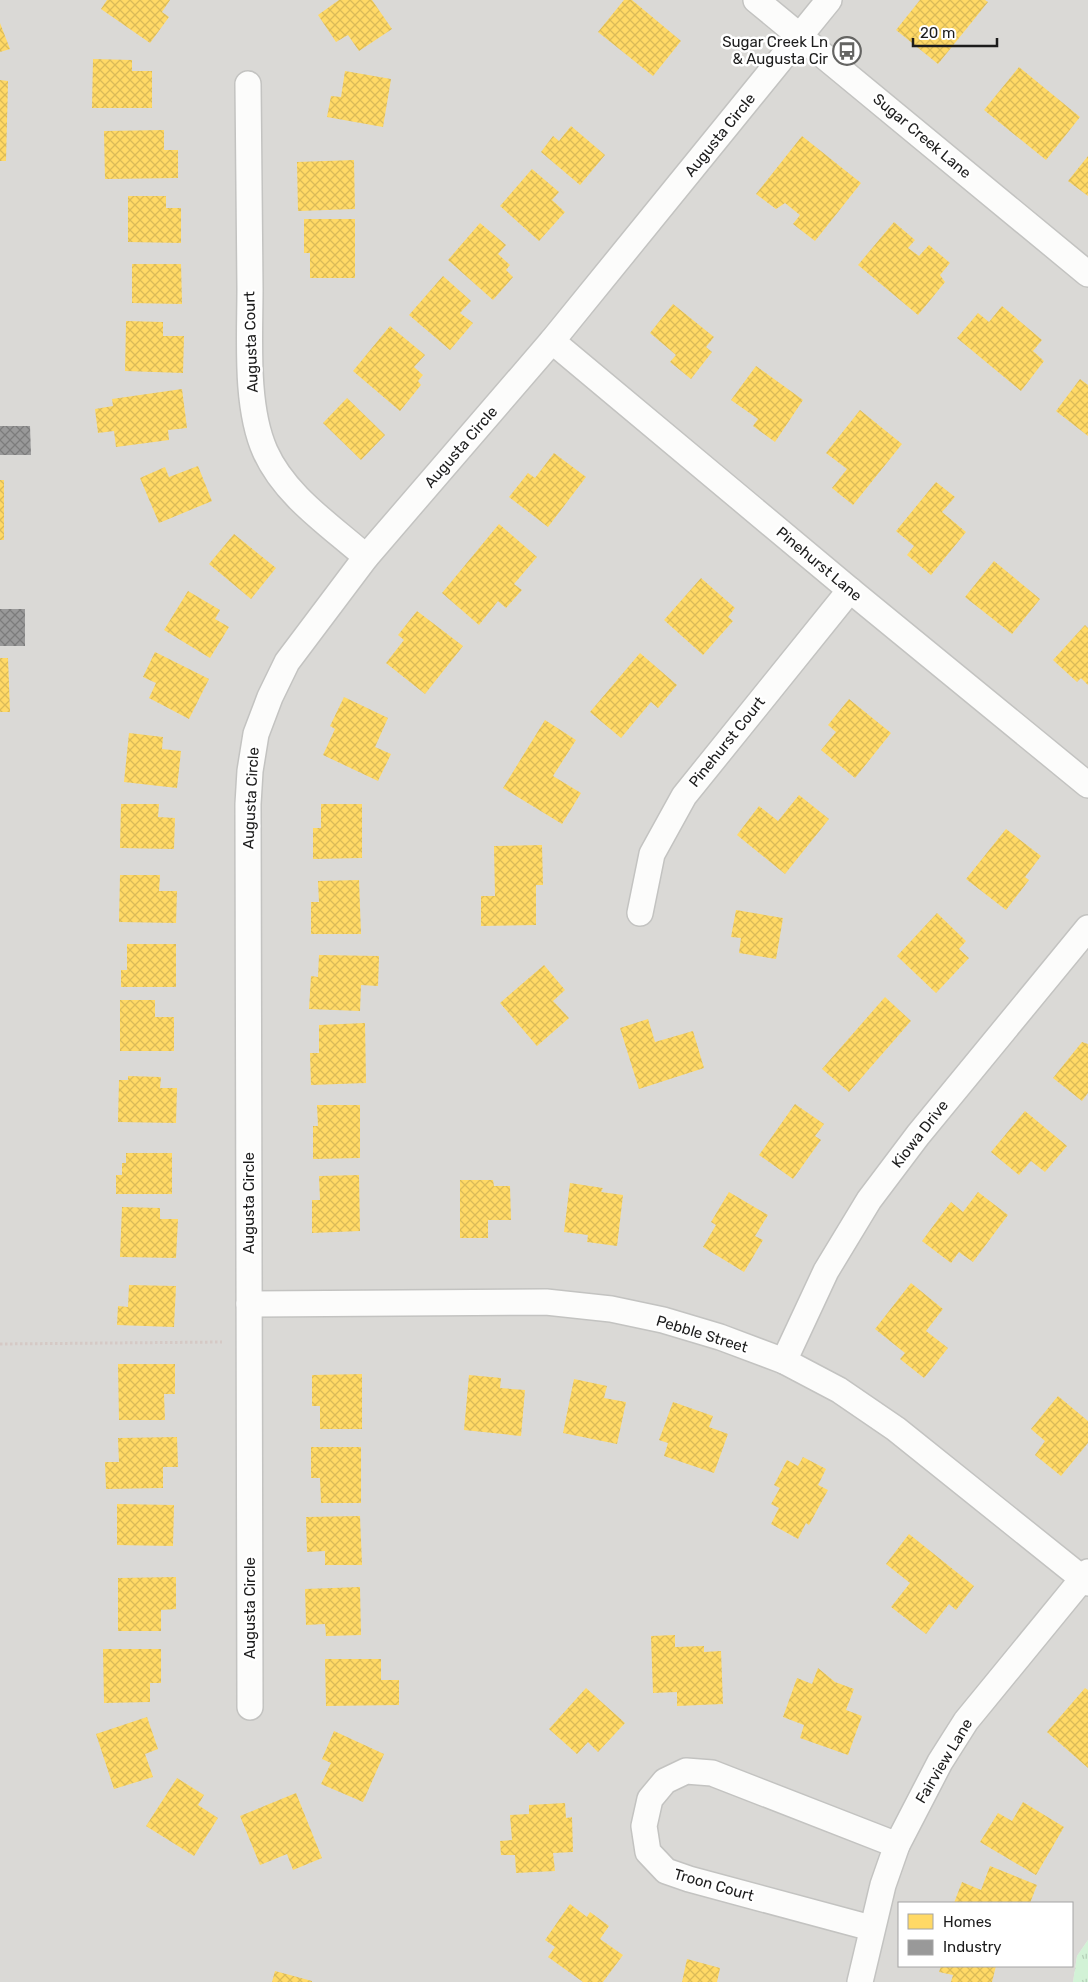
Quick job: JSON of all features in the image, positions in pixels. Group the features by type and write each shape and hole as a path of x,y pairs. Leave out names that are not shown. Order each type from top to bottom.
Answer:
{"street":[{"name":"Sugar Creek Lane","path":"756,0 1088,274"},
{"name":"Augusta Circle","path":"250,1707 248,804 250,771 256,734 270,697 287,662 366,557 552,341 829,0"},
{"name":"Augusta Court","path":"248,84 250,360 254,412 265,450 283,482 300,500 366,557"},
{"name":"Pinehurst Lane","path":"552,341 850,590 1088,785"},
{"name":"Pinehurst Court","path":"640,913 652,854 684,796 850,590"},
{"name":"Kiowa Drive","path":"784,1361 826,1270 869,1200 918,1135 1088,928"},
{"name":"Pebble Street","path":"249,1304 546,1302 611,1309 663,1320 720,1337 784,1361 840,1390 896,1429 1086,1578"},
{"name":"Fairview Lane","path":"860,1982 871,1928 883,1885 898,1844 940,1762 966,1721 1086,1578"},
{"name":"Troon Court","path":"871,1928 689,1879 666,1871 648,1852 644,1826 650,1799 665,1780 686,1771 712,1773 898,1844"}],"path":[{"path":"0,1344 249,1342"}],"shaded area":[{"path":"0,0 1088,0 1088,1940 1077,1956 1073,1982 0,1982"}],"green space":[{"path":"1088,1940 1088,1982 1073,1982 1077,1956"}],"building: Homes":[{"path":"107,0 170,0 162,12 169,17 150,43 101,9"},
{"path":"339,0 372,0 392,29 359,51 348,35 336,42 318,15"},
{"path":"624,0 632,0 681,41 653,76 598,32"},
{"path":"920,0 985,0 988,2 938,64 896,30"},
{"path":"0,23 10,49 0,52"},
{"path":"93,59 132,60 132,71 152,71 152,108 92,108"},
{"path":"1019,67 1080,117 1046,160 984,110"},
{"path":"345,71 391,79 383,127 327,117 331,96 341,97"},
{"path":"0,80 8,81 6,161 0,161"},
{"path":"571,126 605,155 580,185 541,152 553,136 559,141"},
{"path":"164,130 164,150 178,150 178,178 105,179 104,131"},
{"path":"802,136 861,183 815,241 793,224 800,215 785,203 776,209 756,194"},
{"path":"1088,156 1088,196 1068,181"},
{"path":"354,160 355,209 298,211 297,162"},
{"path":"532,169 559,192 552,200 565,212 539,241 500,206"},
{"path":"128,196 166,196 166,208 181,208 181,243 128,242"},
{"path":"304,219 355,219 355,278 310,278 310,253 304,253"},
{"path":"894,222 915,240 908,248 919,256 929,245 950,263 940,275 945,282 918,315 858,265"},
{"path":"480,223 506,245 498,254 510,265 506,270 513,277 493,300 448,260"},
{"path":"132,264 181,264 182,304 132,303"},
{"path":"443,276 471,301 460,313 473,323 450,350 409,315"},
{"path":"673,304 714,337 706,347 712,352 691,379 670,362 676,355 650,333"},
{"path":"1002,306 1042,340 1033,351 1044,361 1021,391 957,338 978,313 989,322"},
{"path":"126,321 163,322 163,336 184,336 183,373 125,371"},
{"path":"390,326 425,355 414,367 423,375 418,381 421,385 400,411 353,371"},
{"path":"756,366 803,400 775,442 753,426 758,419 731,400"},
{"path":"1080,379 1088,385 1088,436 1056,411"},
{"path":"182,389 187,428 168,430 169,440 116,447 114,431 98,433 95,409 113,406 112,399"},
{"path":"347,398 385,435 361,460 323,423"},
{"path":"860,410 902,444 853,505 832,488 847,469 826,453"},
{"path":"554,453 586,477 548,527 509,497 528,473 535,478"},
{"path":"198,466 212,501 159,523 140,478 165,467 169,477"},
{"path":"0,480 4,480 4,540 0,540"},
{"path":"936,482 955,497 942,512 966,532 931,575 907,555 914,546 896,531"},
{"path":"499,524 537,557 514,584 522,590 506,608 498,601 479,625 442,593"},
{"path":"234,534 276,568 251,599 209,564"},
{"path":"994,561 1040,599 1012,634 965,597"},
{"path":"701,578 735,608 728,617 733,621 703,655 664,620"},
{"path":"188,591 220,610 215,619 229,627 210,658 164,630"},
{"path":"417,611 463,646 425,694 386,663 404,640 398,635"},
{"path":"1085,625 1088,628 1088,685 1081,678 1077,682 1053,660"},
{"path":"155,652 209,679 189,719 149,698 156,683 143,677"},
{"path":"640,653 677,685 658,708 651,702 621,738 590,712"},
{"path":"0,658 8,658 10,712 0,712"},
{"path":"344,697 388,718 375,747 391,754 378,781 323,755 335,729 330,726"},
{"path":"849,699 891,733 855,778 821,750 836,732 828,725"},
{"path":"545,720 576,740 553,776 581,793 562,824 503,788"},
{"path":"129,733 163,737 162,749 181,751 177,788 124,782"},
{"path":"799,795 829,819 785,874 737,835 759,806 778,821"},
{"path":"121,804 159,804 158,817 175,818 174,849 120,848"},
{"path":"321,804 362,804 362,858 313,859 313,828 321,828"},
{"path":"1006,829 1041,856 1025,877 1029,880 1006,910 966,879"},
{"path":"542,845 543,885 536,885 536,925 481,926 481,896 495,896 494,846"},
{"path":"120,875 160,875 159,891 177,891 176,923 119,922"},
{"path":"359,880 361,934 311,934 311,902 319,902 318,881"},
{"path":"736,910 783,918 776,959 739,953 741,938 731,937"},
{"path":"937,913 966,941 959,949 969,958 936,993 897,956"},
{"path":"127,944 176,944 176,987 121,987 121,970 127,970"},
{"path":"319,955 379,956 378,986 361,985 360,1011 309,1009 311,976 318,977"},
{"path":"544,965 565,990 553,1001 569,1018 537,1046 500,1003"},
{"path":"885,997 911,1021 849,1092 822,1069"},
{"path":"120,1000 155,1000 155,1017 174,1017 174,1051 120,1051"},
{"path":"648,1019 655,1042 693,1031 704,1068 639,1089 620,1028"},
{"path":"365,1023 366,1083 311,1085 310,1053 319,1053 319,1025"},
{"path":"1082,1042 1088,1044 1088,1093 1082,1101 1053,1078"},
{"path":"128,1076 161,1077 160,1088 177,1088 176,1123 118,1122 119,1080 128,1080"},
{"path":"795,1104 824,1124 815,1136 821,1140 793,1179 759,1155"},
{"path":"317,1105 360,1105 360,1158 313,1159 313,1126 318,1126"},
{"path":"1025,1111 1067,1146 1045,1172 1031,1161 1019,1175 991,1152"},
{"path":"126,1153 172,1153 172,1194 116,1194 116,1175 122,1175 122,1163 126,1163"},
{"path":"359,1175 360,1231 312,1233 312,1200 320,1200 319,1176"},
{"path":"460,1180 493,1180 494,1186 510,1186 511,1220 488,1220 488,1238 460,1238"},
{"path":"570,1183 603,1188 601,1192 623,1195 617,1246 587,1242 588,1235 564,1232"},
{"path":"729,1192 768,1215 755,1236 763,1240 744,1272 703,1247 716,1225 711,1222"},
{"path":"978,1192 1008,1215 973,1262 959,1252 951,1263 922,1241 951,1202 963,1212"},
{"path":"122,1207 160,1208 160,1219 178,1219 176,1258 120,1257"},
{"path":"911,1283 943,1309 926,1331 948,1348 924,1378 900,1359 905,1353 875,1329"},
{"path":"129,1285 176,1286 174,1327 117,1325 118,1306 128,1307"},
{"path":"118,1364 175,1364 175,1394 164,1394 165,1420 119,1420"},
{"path":"362,1374 362,1429 320,1429 320,1406 312,1406 312,1375"},
{"path":"469,1375 501,1378 500,1388 525,1390 521,1436 464,1430"},
{"path":"574,1379 607,1386 604,1398 626,1402 617,1444 563,1433"},
{"path":"1058,1396 1088,1421 1088,1443 1061,1476 1035,1455 1045,1441 1031,1429"},
{"path":"673,1402 713,1416 709,1427 728,1434 714,1473 664,1456 668,1443 659,1440"},
{"path":"177,1437 178,1467 163,1467 163,1488 106,1489 105,1462 119,1462 118,1438"},
{"path":"311,1447 361,1447 361,1503 321,1503 320,1478 311,1478"},
{"path":"803,1457 826,1469 818,1485 828,1490 809,1525 806,1523 798,1539 771,1524 779,1508 771,1504 780,1488 774,1485 787,1460 798,1466"},
{"path":"117,1504 174,1505 173,1546 117,1545"},
{"path":"360,1516 362,1565 325,1565 325,1551 307,1552 306,1517"},
{"path":"909,1534 974,1586 956,1610 949,1604 926,1634 891,1607 910,1583 886,1564"},
{"path":"176,1577 176,1609 161,1610 161,1631 118,1631 118,1578"},
{"path":"360,1587 361,1635 326,1636 325,1624 306,1625 305,1589"},
{"path":"675,1635 675,1647 704,1646 704,1652 721,1651 723,1704 677,1706 677,1692 653,1693 651,1636"},
{"path":"103,1649 161,1649 161,1683 150,1683 150,1702 104,1703"},
{"path":"325,1659 381,1659 381,1680 399,1680 399,1705 326,1706"},
{"path":"818,1668 835,1682 854,1689 846,1710 862,1716 848,1755 800,1738 804,1725 783,1717 797,1678 812,1684"},
{"path":"586,1688 625,1723 598,1752 588,1742 577,1754 549,1729"},
{"path":"1085,1688 1088,1690 1088,1768 1047,1732"},
{"path":"147,1717 158,1749 145,1754 153,1777 114,1789 96,1734"},
{"path":"334,1731 384,1754 363,1802 321,1784 331,1763 322,1759"},
{"path":"177,1778 204,1795 198,1805 218,1818 194,1856 146,1826"},
{"path":"296,1793 322,1858 293,1870 287,1854 260,1865 240,1816"},
{"path":"1023,1802 1064,1827 1036,1875 980,1842 998,1813 1012,1821"},
{"path":"565,1803 566,1818 572,1817 573,1852 553,1853 555,1871 516,1873 515,1855 501,1855 500,1841 512,1840 510,1815 529,1814 529,1805"},
{"path":"990,1866 1037,1885 1030,1902 954,1902 962,1882 981,1890"},
{"path":"570,1904 587,1917 590,1912 609,1926 600,1939 623,1955 603,1982 583,1982 548,1957 555,1947 545,1940"},
{"path":"687,1959 720,1968 717,1982 682,1982"},
{"path":"941,1967 996,1967 992,1982 951,1982 953,1975 939,1972"},
{"path":"275,1971 312,1981 312,1982 272,1982"}],"building: Industry":[{"path":"0,426 30,426 31,455 0,455"},
{"path":"0,609 25,609 25,646 0,646"}],"place":[{"name":"Sugar Creek Ln & Augusta Cir","path":"847,51"}]}
